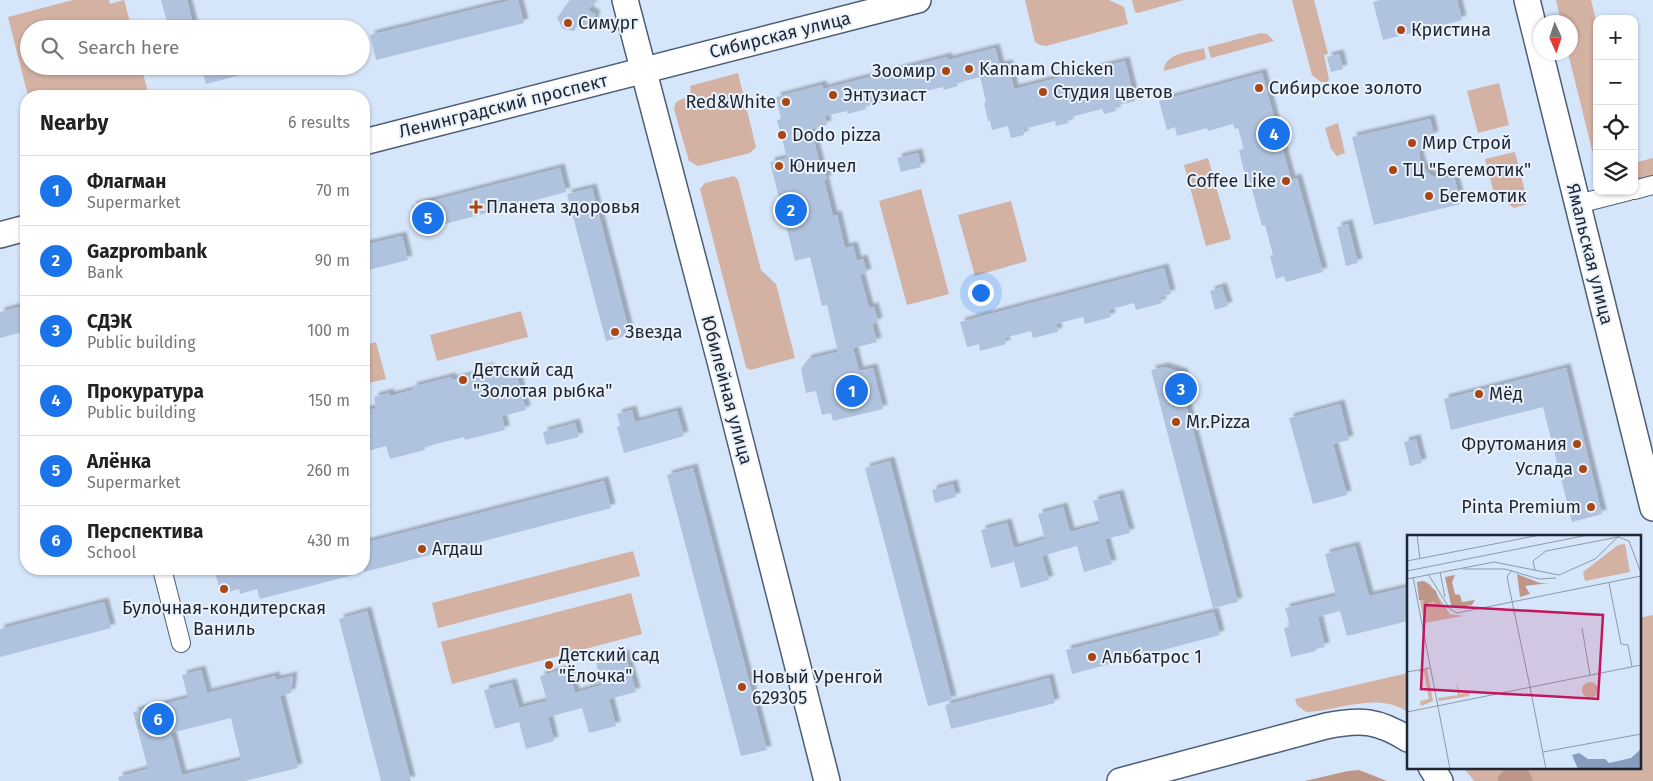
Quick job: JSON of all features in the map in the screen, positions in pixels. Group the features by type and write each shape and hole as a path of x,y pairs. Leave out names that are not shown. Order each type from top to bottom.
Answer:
{"main road":[{"name":"Юбилейная улица","path":"624,0 722,370 827,781"},
{"name":"Сибирская улица","path":"643,71 918,0"},
{"name":"Ямальская улица","path":"1526,0 1653,508"},
{"name":"Ленинградский проспект","path":"370,140 643,71"},
{"path":"0,235 20,230"},
{"path":"1120,781 1326,726 1352,721 1382,725 1407,738"},
{"path":"1432,768 1440,781"}],"street":[{"path":"1638,189 1653,185"},
{"path":"1578,204 1613,195"},
{"path":"164,575 181,643"}],"shaded area":[{"path":"73,0 109,0 110,4 124,0 130,20 20,20 20,64 8,17"},
{"path":"1025,0 1109,0 1124,7 1128,24 1046,46 1040,45 1035,42"},
{"path":"1132,0 1184,0 1138,13 1135,12"},
{"path":"1292,0 1314,0 1328,54 1324,55 1329,80 1327,82 1321,82 1312,75"},
{"path":"1556,0 1591,0 1595,15 1593,15 1593,154 1570,60 1578,60 1578,15 1559,15"},
{"path":"1261,33 1267,34 1274,41 1211,58 1208,47"},
{"path":"1204,48 1206,59 1164,71 1168,60 1173,57"},
{"path":"738,73 756,147 750,153 698,166 689,161 674,109 676,102 691,95 690,86"},
{"path":"23,75 143,75 147,90 26,90"},
{"path":"1499,83 1509,125 1478,133 1467,91"},
{"path":"1338,123 1345,153 1337,156 1331,149 1325,128"},
{"path":"1515,152 1528,204 1514,208 1494,193 1485,159"},
{"path":"1208,158 1231,239 1206,246 1184,165"},
{"path":"1653,158 1653,181 1638,184 1638,162"},
{"path":"734,176 738,180 761,270 776,284 795,358 750,370 746,367 700,189 705,183"},
{"path":"921,189 949,294 907,305 879,201"},
{"path":"1011,201 1027,261 975,276 958,215"},
{"path":"521,311 528,337 437,361 430,335"},
{"path":"376,342 386,379 370,383 370,344"},
{"path":"633,551 640,576 438,628 432,603"},
{"path":"631,593 642,634 452,684 441,642"},
{"path":"1653,615 1653,781 1474,781 1464,768 1640,768 1640,618"},
{"path":"1407,673 1407,712 1384,703 1371,703 1306,712 1297,705 1295,699"},
{"path":"1524,768 1528,770 1533,781 1498,781 1498,777 1505,769"},
{"path":"1359,770 1387,781 1305,781 1348,771"}],"building":[{"path":"161,0 187,0 192,20 167,20"},
{"path":"518,0 524,23 376,60 370,35"},
{"path":"570,0 596,0 588,10 596,15 593,24 585,28 578,24 574,31 563,29 557,18"},
{"name":"Кристина","path":"1382,0 1457,0 1462,20 1383,40 1373,2"},
{"path":"995,48 1000,66 1008,64 1014,89 1125,61 1135,101 1115,106 1116,111 1104,114 1102,109 1067,118 1069,123 1056,126 1055,121 1023,129 1024,135 1011,138 1008,126 992,130 990,121 988,121 980,77 957,83 958,86 944,90 943,87 914,94 915,97 895,102 895,99 865,106 866,109 848,114 847,111 825,116 827,125 811,129 821,169 824,168 827,180 824,180 833,216 837,215 845,248 853,246 857,261 863,259 867,273 860,275 869,308 874,307 878,322 872,324 877,342 853,348 859,371 873,368 883,409 833,421 831,413 822,415 816,391 806,393 801,369 808,359 838,352 827,305 822,306 810,257 795,261 770,162 787,158 777,120 781,119 776,97 822,85 823,89 947,57 948,60"},
{"path":"1339,54 1343,69 1331,72 1327,57"},
{"path":"1262,73 1291,180 1297,178 1323,272 1286,282 1284,276 1276,279 1270,256 1273,255 1265,225 1262,226 1249,179 1246,179 1239,150 1244,149 1238,128 1235,129 1233,124 1208,131 1207,128 1177,136 1175,127 1167,130 1159,101"},
{"path":"204,75 241,75 206,84"},
{"name":"ТЦ \"Бегемотик\"","path":"1430,119 1434,135 1425,140 1421,147 1419,155 1422,166 1430,175 1435,177 1447,178 1454,176 1461,204 1374,225 1352,137"},
{"path":"918,153 921,167 901,172 897,158"},
{"path":"560,168 566,192 419,231 412,206"},
{"path":"592,188 630,335 606,341 567,194"},
{"path":"1348,224 1358,263 1346,266 1337,227"},
{"path":"402,236 408,260 370,270 370,244"},
{"path":"1164,268 1171,294 1160,297 1162,303 1136,310 1134,303 1109,310 1111,317 1085,324 1083,317 1056,324 1058,332 1033,338 1031,331 1004,338 1006,344 980,351 979,344 967,347 960,322"},
{"path":"1222,287 1228,306 1215,310 1210,291"},
{"path":"20,307 20,333 0,338 0,312"},
{"path":"489,367 492,378 516,372 526,410 502,416 505,430 465,440 464,437 424,447 425,450 390,459 386,446 370,450 370,410 376,408 374,397 389,393 390,396 413,390 412,387 451,377 452,380 475,374 475,371"},
{"path":"1164,367 1183,373 1189,398 1185,400 1238,602 1213,608 1151,370"},
{"path":"1566,368 1602,514 1572,522 1543,407 1451,430 1444,399"},
{"path":"1340,404 1349,440 1333,444 1347,495 1313,504 1289,418"},
{"path":"632,410 635,422 677,411 684,436 624,453 617,427 620,426 617,414"},
{"path":"575,423 579,437 546,445 543,432"},
{"path":"1416,439 1422,463 1410,466 1404,442"},
{"path":"890,461 952,700 928,706 865,468"},
{"path":"693,468 767,750 741,756 667,475"},
{"path":"604,481 611,508 370,570 370,541"},
{"path":"953,484 956,497 935,503 932,490"},
{"path":"1119,494 1130,533 1105,539 1112,564 1084,572 1077,546 1042,556 1049,580 1021,588 1014,562 991,568 981,530 1007,523 1014,548 1045,539 1038,514 1063,507 1070,532 1100,524 1093,501"},
{"path":"1355,546 1369,596 1407,587 1407,621 1347,636 1340,611 1318,617 1325,647 1291,657 1284,628 1290,626 1285,608 1336,596 1325,554"},
{"path":"216,575 353,575 260,599 257,589 240,594 239,589 221,594"},
{"path":"104,602 111,628 0,657 0,629"},
{"path":"367,611 411,781 381,781 339,619"},
{"path":"1214,612 1220,635 1072,674 1066,650"},
{"path":"625,654 636,692 609,699 616,726 589,733 582,708 548,717 554,741 526,749 519,722 495,729 484,690 512,683 519,708 547,701 540,676 568,668 575,693 602,685 596,662"},
{"path":"201,670 207,693 275,676 276,680 293,676 291,693 280,696 298,768 245,781 119,781 118,777 148,769 133,712 188,698 182,675","holes":["231,718 241,760 182,775 171,733"]},
{"path":"1049,678 1055,703 951,729 945,705"}],"place":[{"name":"Симург","path":"568,23"},
{"name":"Кристина","path":"1401,30"},
{"name":"Kannam Chicken","path":"969,69"},
{"name":"Зоомир","path":"946,71"},
{"name":"Сибирское золото","path":"1259,88"},
{"name":"Студия цветов","path":"1043,92"},
{"name":"Энтузиаст","path":"833,95"},
{"name":"Red&White","path":"786,102"},
{"name":"Прокуратура","path":"1274,134"},
{"name":"Dodo pizza","path":"782,135"},
{"name":"Мир Строй","path":"1412,143"},
{"name":"Юничел","path":"779,166"},
{"name":"ТЦ \"Бегемотик\"","path":"1393,170"},
{"name":"Coffee Like","path":"1286,181"},
{"name":"Бегемотик","path":"1429,196"},
{"name":"Планета здоровья","path":"476,207"},
{"name":"Gazprombank","path":"791,210"},
{"name":"Алёнка","path":"428,218"},
{"name":"Звезда","path":"615,332"},
{"name":"Детский сад \"Золотая рыбка\"","path":"463,380"},
{"name":"СДЭК","path":"1181,389"},
{"name":"Флагман","path":"852,391"},
{"name":"Мёд","path":"1479,394"},
{"name":"Mr.Pizza","path":"1176,422"},
{"name":"Фрутомания","path":"1577,444"},
{"name":"Услада","path":"1583,469"},
{"name":"Pinta Premium","path":"1591,507"},
{"name":"Агдаш","path":"422,549"},
{"name":"Булочная-кондитерская Ваниль","path":"224,589"},
{"name":"Альбатрос 1","path":"1092,657"},
{"name":"Детский сад \"Ёлочка\"","path":"549,665"},
{"name":"Новый Уренгой 629305","path":"742,687"},
{"name":"Перспектива","path":"158,719"}]}
